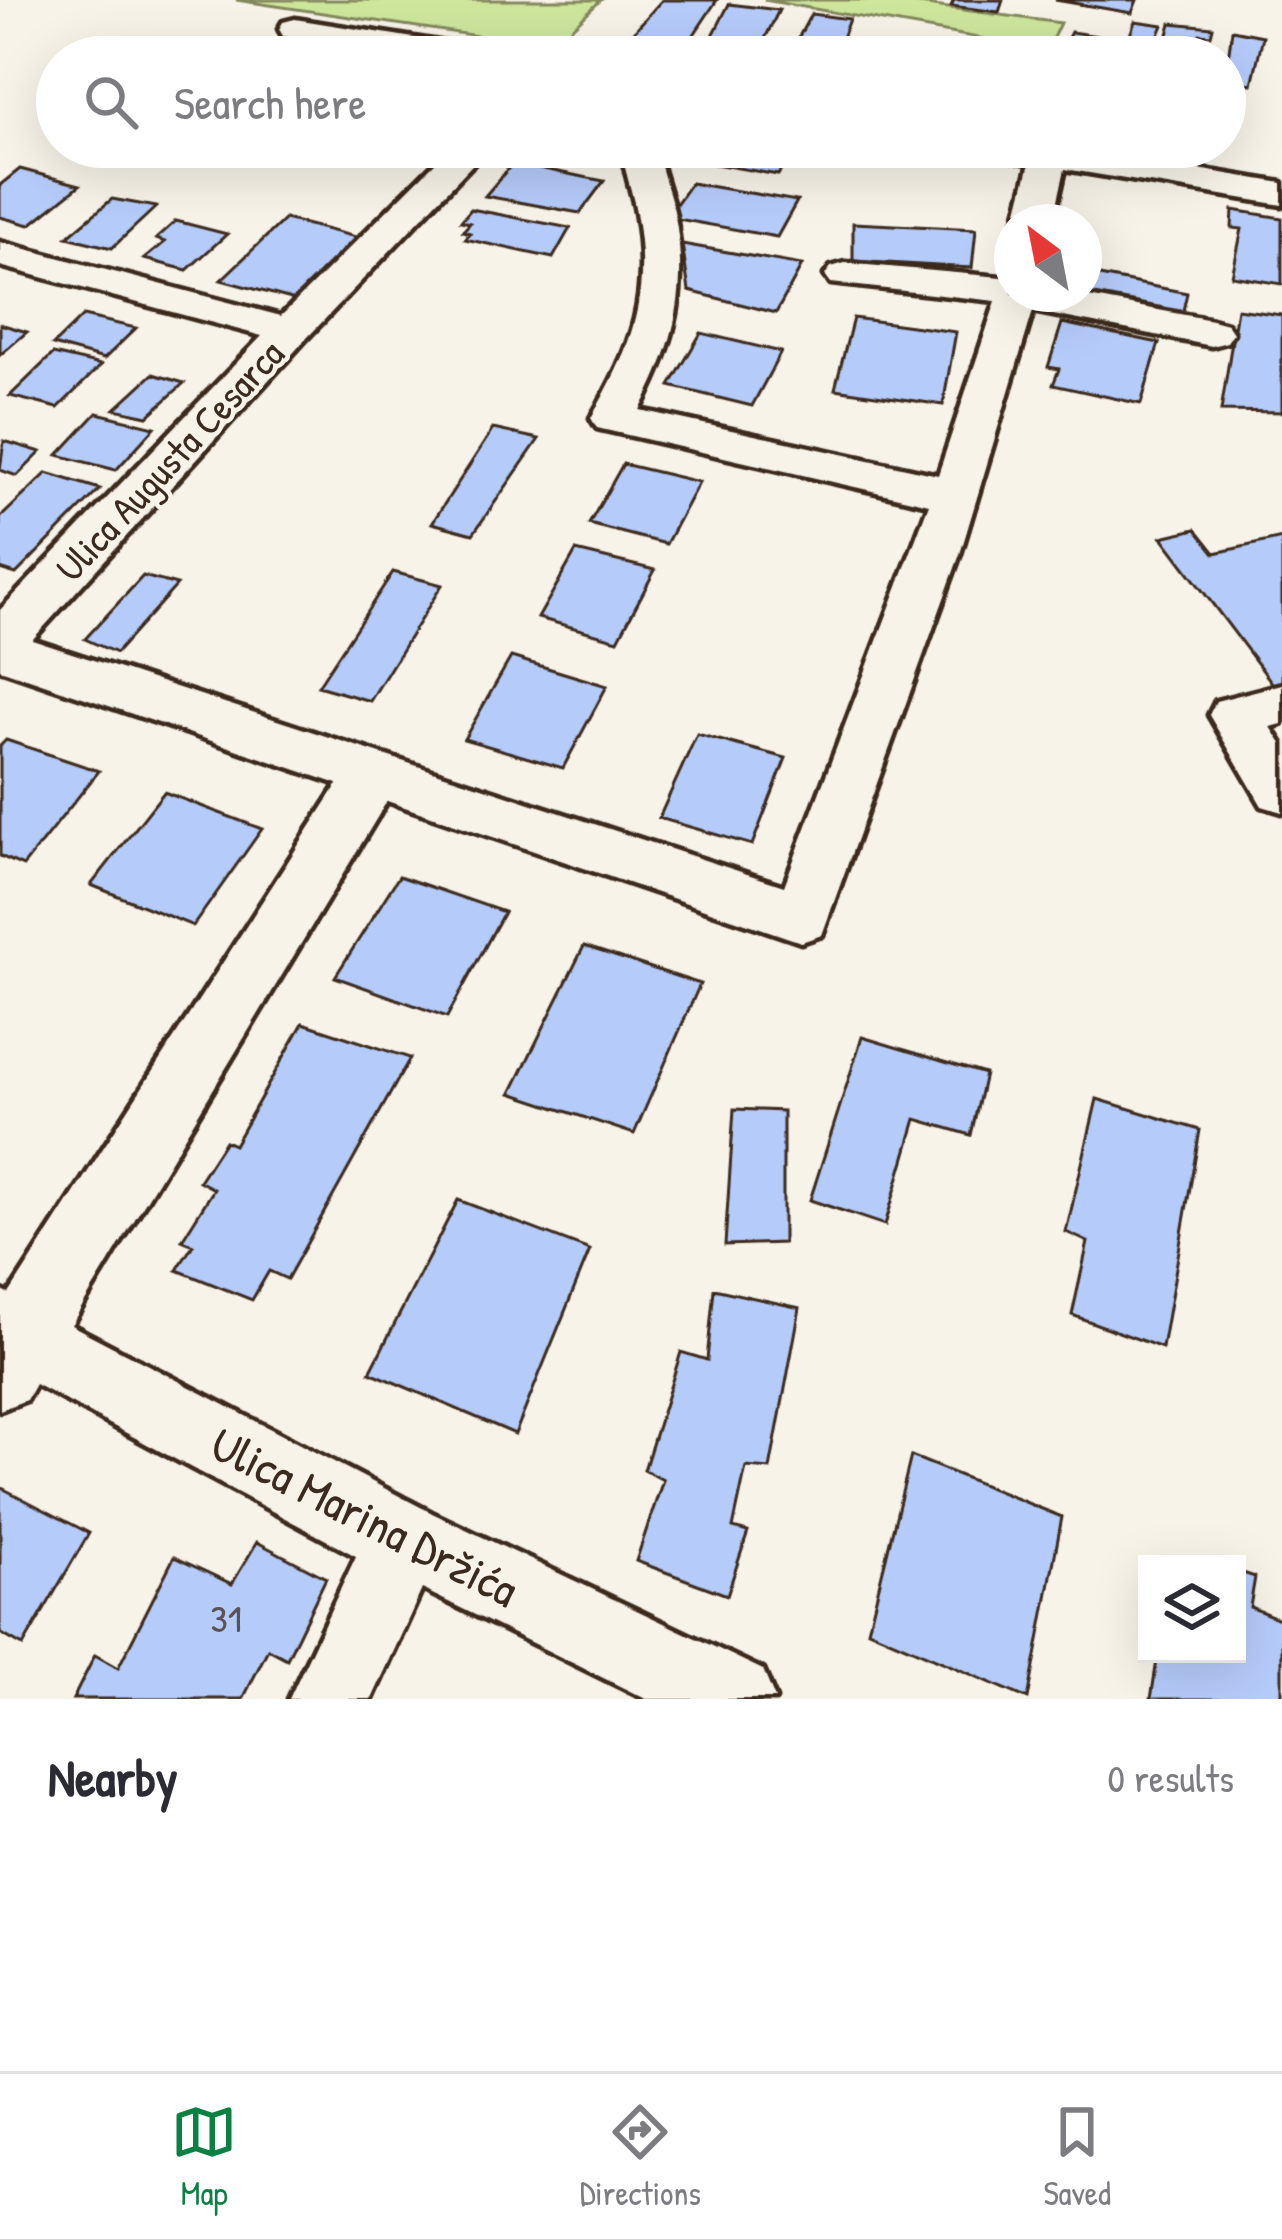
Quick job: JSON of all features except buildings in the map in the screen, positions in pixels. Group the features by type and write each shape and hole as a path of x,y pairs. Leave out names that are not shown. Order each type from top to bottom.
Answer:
{"street":[{"path":"295,29 339,36"},
{"name":"Ulica Augusta Cesarca","path":"0,646 290,331 450,168"},
{"path":"644,168 662,248 664,282 657,339 614,418 955,494"},
{"path":"1038,204 1047,168"},
{"path":"1127,168 1282,194"},
{"path":"0,254 290,331"},
{"path":"845,275 994,291"},
{"path":"1102,311 1212,334"},
{"path":"0,646 800,917 955,494 1010,312"},
{"path":"1282,704 1234,715 1282,790"},
{"path":"7,1346 374,774"},
{"name":"Ulica Marina Držića","path":"7,1346 734,1699"},
{"path":"330,1699 405,1540"}],"green space":[{"path":"236,0 601,0 563,36 477,36"},
{"path":"764,0 889,0 1060,23 1054,36 968,36"}]}
